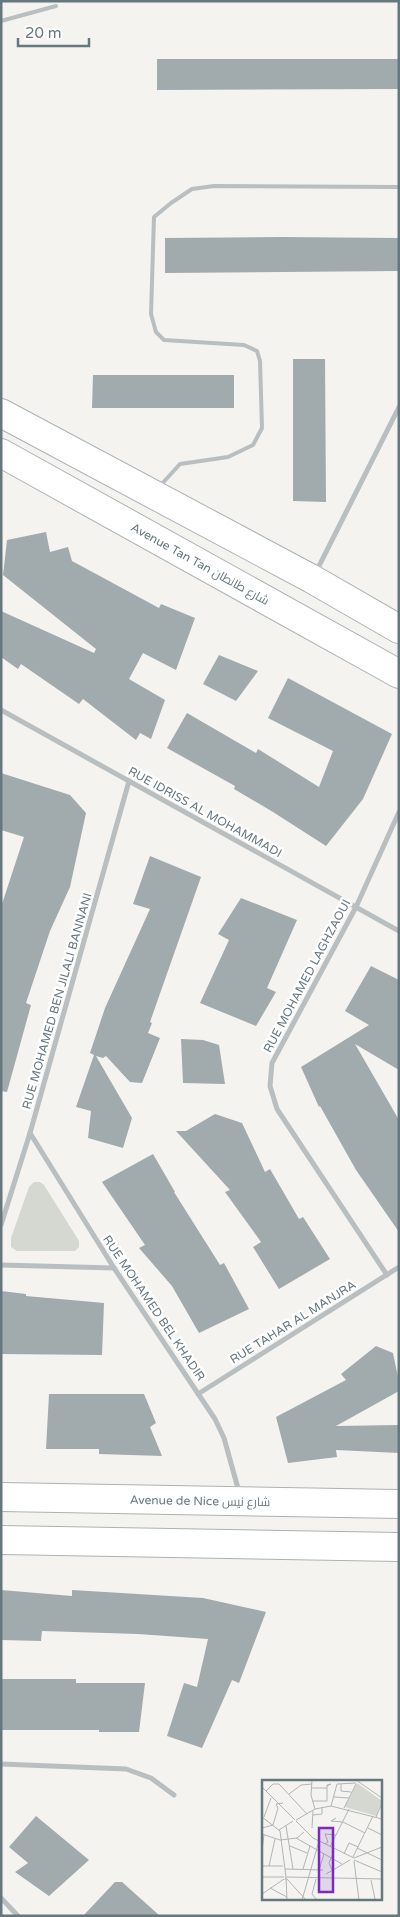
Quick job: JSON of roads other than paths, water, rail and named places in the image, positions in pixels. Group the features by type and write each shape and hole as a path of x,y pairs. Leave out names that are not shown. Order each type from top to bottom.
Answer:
{"main road":[{"path":"1,412 312,579 399,629"},
{"name":"Avenue Tan Tan شارع طانطان","path":"1,453 399,674"},
{"name":"Avenue de Nice شارع نيس","path":"1,1497 399,1504"},
{"path":"1,1540 399,1548"}],"street":[{"path":"312,579 399,407"},
{"name":"RUE IDRISS AL MOHAMMADI","path":"1,710 399,932"},
{"name":"RUE MOHAMED BEN JILALI BANNANI","path":"1,1226 30,1133 128,781"},
{"name":"RUE MOHAMED LAGHZAOUI","path":"387,1275 277,1109 270,1086 272,1063 356,908 399,812"},
{"name":"RUE MOHAMED BEL KHADIR","path":"30,1133 114,1268 215,1419 224,1438 242,1502"},
{"path":"1,1265 114,1268"},
{"name":"RUE TAHAR AL MANJRA","path":"198,1394 399,1267"},
{"path":"1,1764 126,1769 151,1778 174,1795"},
{"path":"1,1898 18,1916"}],"lane":[{"path":"1,21 56,6"},
{"path":"152,494 180,464 228,457 253,446 262,428 260,361 257,351 244,345 164,340 156,332 151,314 154,217 192,189 214,186 399,187"}]}
